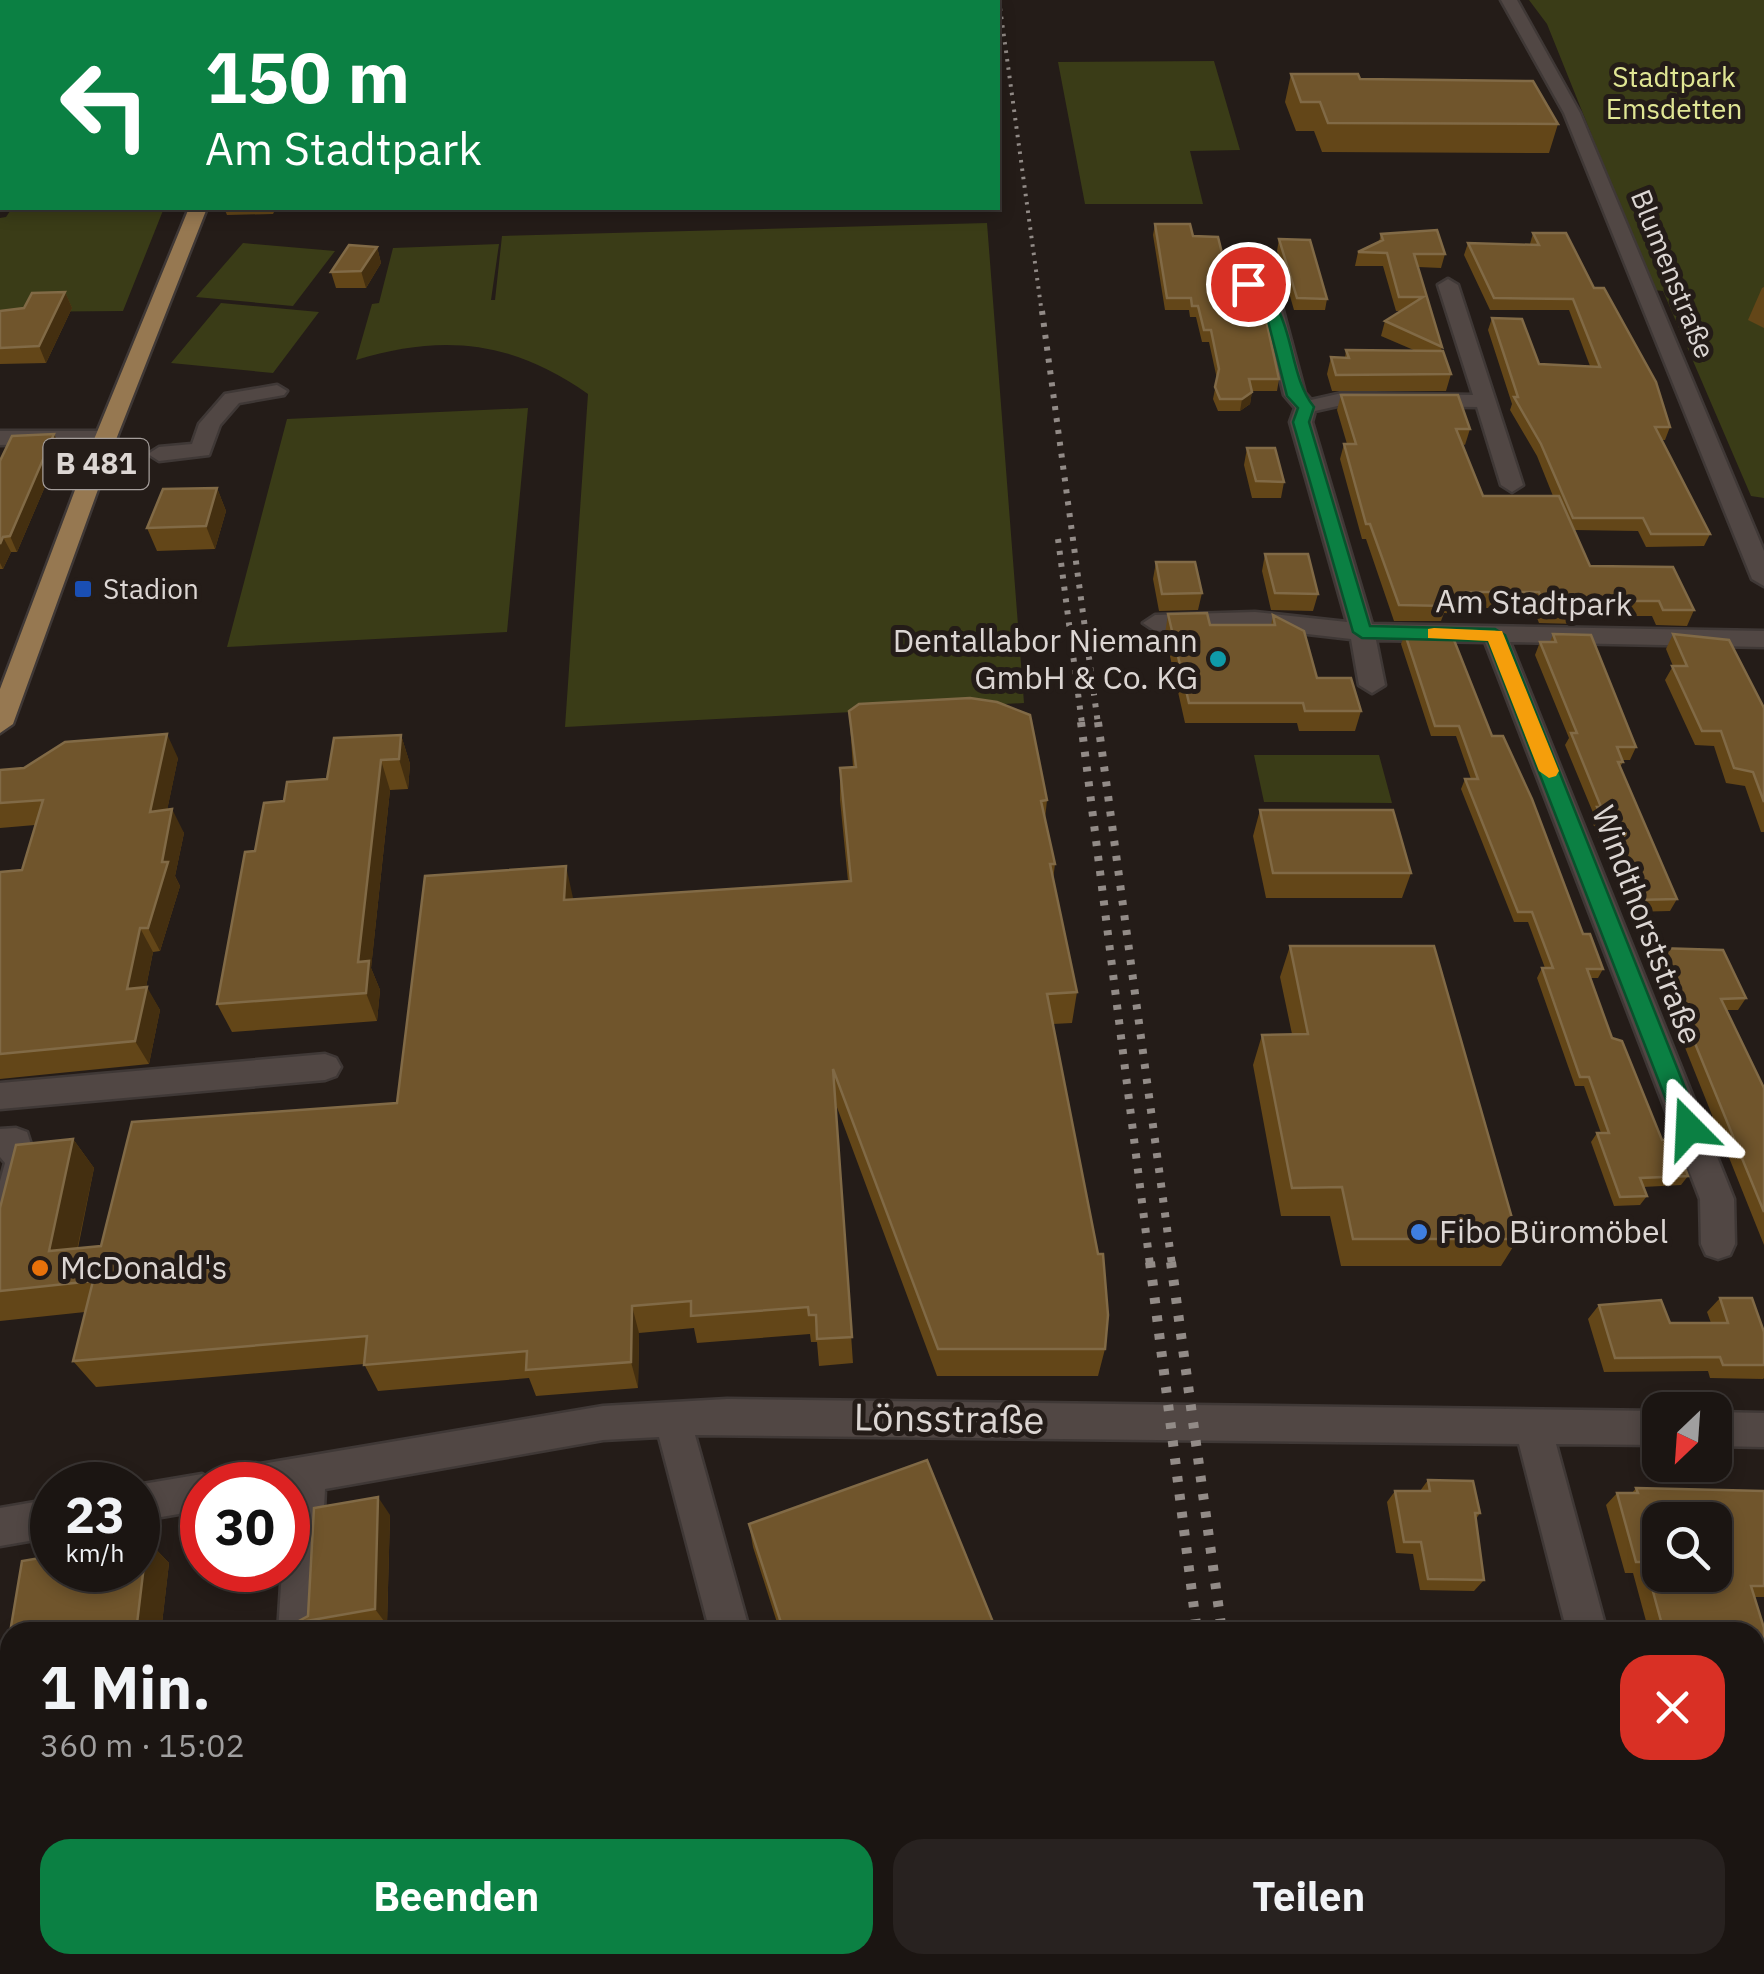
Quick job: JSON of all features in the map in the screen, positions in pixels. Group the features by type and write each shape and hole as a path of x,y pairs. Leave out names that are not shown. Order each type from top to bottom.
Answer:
{"main road":[{"name":"B 481","path":"0,724 106,437 197,210"}],"street":[{"name":"Blumenstraße","path":"1509,0 1572,113 1764,579"},
{"path":"1248,284 1272,307 1295,396 1306,407"},
{"path":"1448,284 1512,486"},
{"path":"159,454 200,450 210,424 232,398 277,391"},
{"path":"1306,407 1342,399 1484,401"},
{"path":"1306,407 1301,422 1362,632 1372,685"},
{"path":"0,438 106,437"},
{"name":"Am Stadtpark","path":"1155,622 1255,620 1362,632 1764,639"},
{"name":"Windthorststraße","path":"1495,635 1717,1198 1718,1244"},
{"path":"0,1096 325,1067"},
{"path":"0,1144 16,1142 21,1163 0,1247"},
{"path":"672,1419 727,1622"},
{"name":"Lönsstraße","path":"310,1473 603,1422 672,1419 1642,1428"},
{"path":"1533,1426 1583,1622"},
{"path":"1732,1429 1764,1430"},
{"path":"0,1527 30,1522"},
{"path":"299,1622 300,1592"}],"green space":[{"name":"Stadtpark Emsdetten","path":"1529,0 1764,0 1764,498 1751,496 1663,291 1654,290 1547,24"},
{"path":"1214,61 1240,150 1190,151 1203,204 1085,204 1058,62"},
{"path":"11,210 163,210 123,311 0,312 0,218"},
{"path":"987,223 1024,703 565,727 588,394 532,363 477,347 419,346 356,360 372,304 379,303 393,248 499,244 491,300 495,300 502,236"},
{"path":"243,243 335,251 293,306 196,297"},
{"path":"221,303 319,312 273,373 171,363"},
{"path":"528,408 507,632 227,647 287,419"},
{"path":"1254,755 1379,755 1392,803 1264,802"}],"building":[{"path":"1291,74 1358,74 1360,79 1533,81 1558,124 1328,123 1320,102 1301,102"},
{"path":"1155,224 1190,224 1193,236 1218,237 1235,306 1263,306 1279,379 1249,379 1252,392 1242,399 1220,399 1215,387 1219,369 1211,330 1204,330 1198,306 1192,306 1191,298 1167,298"},
{"path":"1437,230 1445,254 1414,254 1442,347 1385,321 1423,297 1399,297 1387,253 1358,252 1383,240 1381,234"},
{"path":"1533,233 1566,233 1594,288 1604,288 1656,382 1670,427 1655,427 1710,534 1651,534 1643,518 1573,518 1541,444 1514,397 1518,397 1492,318 1522,319 1539,364 1600,367 1573,299 1494,298 1468,243 1539,245"},
{"path":"1279,239 1310,240 1327,299 1297,298"},
{"path":"349,245 377,247 361,271 331,272"},
{"path":"65,292 39,346 0,348 0,311 24,308 32,293"},
{"path":"1346,350 1443,351 1451,374 1336,375 1331,357 1349,358"},
{"path":"1341,395 1458,395 1470,429 1456,429 1483,496 1559,496 1590,566 1673,567 1694,610 1663,610 1659,601 1578,601 1581,608 1545,608 1539,592 1466,592 1468,598 1443,597 1446,606 1399,605 1370,524 1366,524 1344,444 1356,444"},
{"path":"54,434 10,536 3,537 0,544 0,461 12,436"},
{"path":"1247,448 1275,448 1284,482 1256,481"},
{"path":"217,488 206,526 147,528 163,489"},
{"path":"1265,554 1308,554 1318,594 1275,593"},
{"path":"1156,562 1195,562 1202,593 1162,594"},
{"path":"1207,613 1210,625 1275,625 1273,615 1304,631 1317,678 1351,678 1361,711 1305,711 1303,703 1189,703 1168,614"},
{"path":"1405,634 1452,635 1492,736 1503,736 1532,799 1583,934 1590,934 1603,969 1587,969 1612,1038 1622,1041 1662,1140 1674,1139 1688,1176 1640,1178 1647,1196 1620,1197 1597,1133 1609,1133 1589,1077 1580,1077 1542,968 1553,968 1532,912 1518,912 1465,779 1478,779 1459,726 1435,726"},
{"path":"1553,634 1591,635 1636,747 1617,747 1623,762 1618,762 1677,899 1636,900 1597,807 1601,807 1571,733 1577,733 1540,642 1556,642"},
{"path":"1673,634 1729,640 1764,708 1764,802 1753,772 1734,768 1721,731 1702,731 1672,666 1687,666"},
{"path":"970,698 997,702 1030,715 1047,800 1041,801 1055,864 1050,864 1077,992 1047,994 1098,1254 1103,1254 1108,1315 1105,1349 938,1349 833,1069 852,1337 817,1339 816,1315 809,1315 808,1307 691,1316 691,1301 632,1306 631,1362 526,1370 527,1351 364,1365 367,1336 73,1361 93,1281 0,1291 0,1208 16,1145 73,1139 49,1251 101,1246 132,1122 397,1103 425,876 566,866 564,900 851,881 840,768 856,767 849,711 859,704"},
{"path":"167,734 150,812 172,809 162,862 168,862 148,928 140,928 127,989 147,987 135,1041 0,1054 0,872 22,870 43,800 0,803 0,770 24,768 65,742"},
{"path":"401,735 399,759 381,760 358,962 369,961 366,993 217,1004 245,852 255,851 264,803 284,801 287,782 327,779 334,738"},
{"path":"1260,810 1393,810 1411,873 1273,873"},
{"path":"1290,946 1434,946 1518,1239 1353,1239 1342,1187 1292,1188 1262,1035 1308,1034"},
{"path":"1656,948 1723,950 1746,998 1721,999 1764,1088 1764,1212"},
{"path":"1720,1298 1752,1298 1764,1332 1764,1365 1723,1365 1720,1357 1615,1358 1599,1305 1661,1300 1670,1323 1728,1323"},
{"path":"927,1460 993,1622 781,1622 749,1524"},
{"path":"1428,1480 1473,1481 1480,1513 1475,1513 1484,1580 1428,1579 1421,1542 1404,1542 1395,1491 1430,1491"},
{"path":"1636,1488 1764,1491 1764,1586 1751,1586 1762,1622 1661,1622 1653,1592 1732,1592 1732,1502 1642,1502 1642,1562 1636,1562 1617,1493 1638,1493"},
{"path":"378,1497 375,1609 297,1622 308,1616 314,1508"},
{"path":"30,1560 30,1592 141,1592 137,1622 12,1622 22,1561"}],"railway":[{"path":"1000,7 1042,314"},
{"path":"1042,311 1098,724"},
{"path":"1058,539 1082,724"},
{"path":"1081,722 1150,1265"},
{"path":"1098,722 1172,1265"},
{"path":"1150,1262 1196,1622"},
{"path":"1171,1262 1221,1622"}],"slow traffic":[{"path":"1434,634 1495,635 1549,771"}],"place":[{"name":"Stadion","path":"83,589"},
{"name":"Dentallabor Niemann GmbH & Co. KG","path":"1218,659"},
{"name":"Fibo Büromöbel","path":"1419,1232"},
{"name":"McDonald's","path":"40,1268"}],"route":[{"path":"1248,284 1272,307 1295,396 1306,407 1301,422 1362,632 1495,635 1689,1128"}]}
